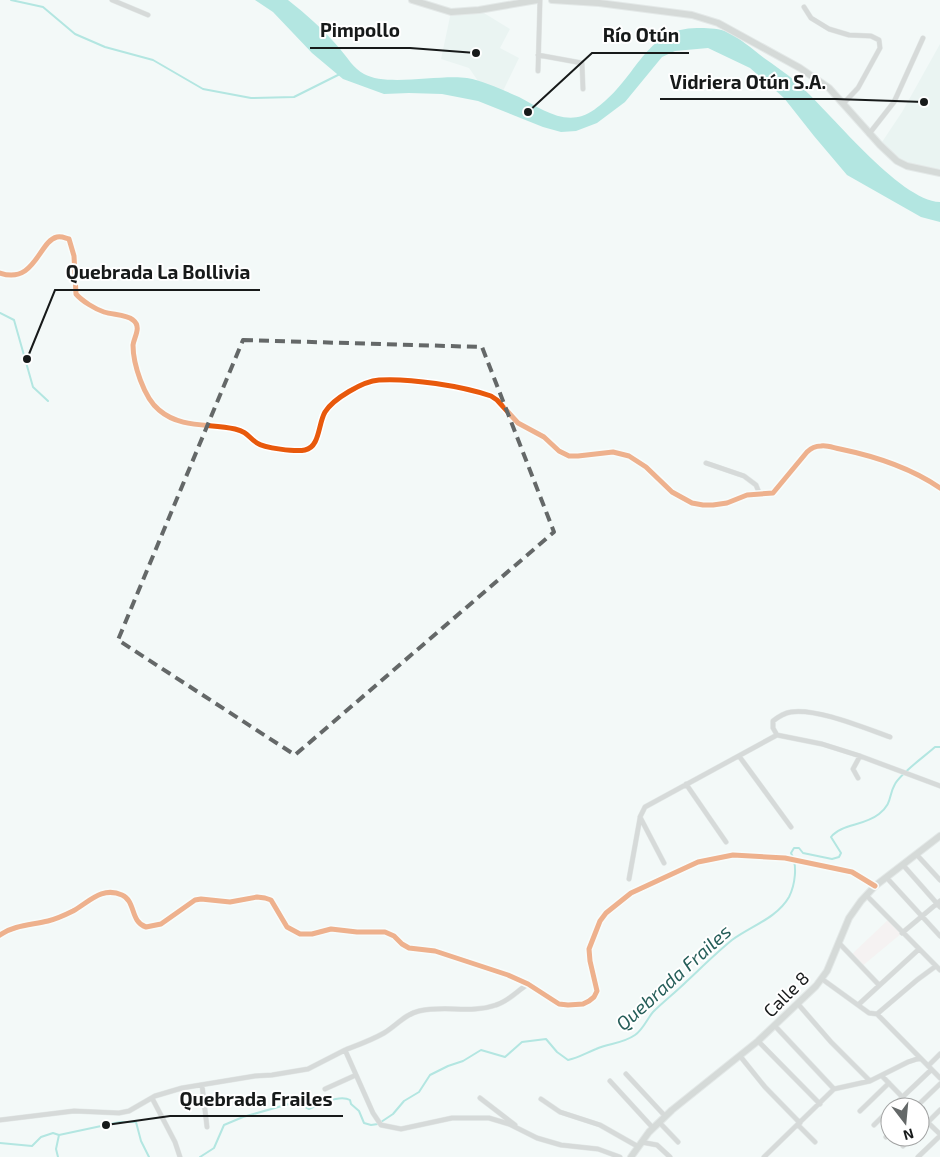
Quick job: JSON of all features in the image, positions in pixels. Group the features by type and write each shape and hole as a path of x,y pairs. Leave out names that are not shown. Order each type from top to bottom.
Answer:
{"street":[{"path":"112,0 148,15"},
{"path":"412,0 451,12 479,10 538,0 538,71"},
{"path":"552,0 599,3 707,18 800,68 828,88 897,161 907,166 940,173"},
{"path":"804,7 811,18 829,29 849,35 871,36 879,40 880,48 858,88 843,104"},
{"path":"870,134 894,102 923,38"},
{"path":"538,55 582,63 583,89"},
{"path":"0,273 7,275 21,272 34,262 56,237 62,236 69,239 74,256 76,294 103,312 130,318 136,324 137,329 133,344 135,362 148,398 159,411 176,420 191,424 236,429 249,434 255,442 266,448 305,450 312,446 316,441 318,429 326,411 333,403 358,387 377,380 435,383 491,396 498,400 518,423 544,437 559,451 569,456 613,452 629,456 646,466 672,492 703,505 727,503 747,495 773,493 810,450 814,447 824,446 901,467 940,488"},
{"path":"706,462 744,476 756,485 760,495"},
{"path":"777,735 773,728 773,721 790,712 810,712 890,737"},
{"path":"629,879 640,816 645,808 777,735 822,744 940,786"},
{"path":"739,756 791,827"},
{"path":"852,769 860,756"},
{"path":"848,763 858,778"},
{"path":"686,784 726,842"},
{"path":"640,816 664,863"},
{"name":"Calle 8","path":"632,1156 639,1144 665,1116 758,1041 822,980 849,918 866,895 886,877 940,836"},
{"path":"0,935 11,929 49,921 73,911 101,893 111,892 123,895 132,905 137,921 146,927 161,924 195,900 230,902 257,897 271,900 287,927 300,934 312,934 331,929 357,932 385,932 394,936 409,948 435,950 528,984 560,1004 568,1005 583,1004 594,997 597,991 589,949 600,921 606,914 631,893 698,862 733,855 785,858 852,872 875,886"},
{"path":"917,855 940,880"},
{"path":"902,866 939,904 921,916 902,933"},
{"path":"886,877 940,936"},
{"path":"866,895 918,950 938,968 917,980 877,1014"},
{"path":"839,943 879,985"},
{"path":"858,1004 918,950"},
{"path":"822,980 869,1012 877,1014 940,1078"},
{"path":"0,1120 74,1111 119,1113 129,1111 152,1098 182,1088 255,1076 272,1076 308,1068 384,1034 407,1016 418,1011 430,1009 477,1009 495,1006 506,1001 528,984"},
{"path":"798,1004 831,1042 870,1081"},
{"path":"775,1026 834,1089"},
{"path":"758,1041 820,1104"},
{"path":"345,1050 373,1113 380,1124 402,1129 452,1118 488,1118 509,1124 537,1138 561,1145 598,1149 620,1157"},
{"path":"882,1076 903,1097 930,1068 940,1054"},
{"path":"740,1056 765,1087 815,1142"},
{"path":"764,1157 834,1089 870,1081 920,1058"},
{"path":"626,1074 665,1116"},
{"path":"324,1089 356,1075"},
{"path":"610,1081 654,1128"},
{"path":"860,1111 889,1083"},
{"path":"926,1097 940,1084"},
{"path":"202,1085 206,1127"},
{"path":"152,1098 175,1142 180,1157"},
{"path":"480,1098 524,1132"},
{"path":"541,1099 560,1112 600,1125 639,1144 656,1145 670,1157"},
{"path":"930,1120 940,1110"},
{"path":"874,1125 880,1119"},
{"path":"659,1122 678,1142"},
{"path":"918,1157 940,1135 930,1124"}],"highlighted area":[{"path":"243,340 482,347 554,532 295,755 118,640"}],"shaded area":[{"path":"479,10 510,29 500,48 519,58 503,91 478,81 469,68 441,59 451,12"},
{"path":"940,44 940,173 907,166 880,145 902,112"},
{"path":"889,919 902,933 861,967 851,955"}],"water":[{"path":"255,0 288,0 322,29 360,72 374,78 400,80 467,78 493,86 557,116 574,118 591,112 600,105 616,90 645,54 667,35 680,30 697,28 725,31 792,79 865,152 905,187 923,198 940,202 940,222 921,217 847,175 784,98 750,68 708,48 675,51 662,57 625,102 597,123 576,131 561,132 543,127 478,101 442,94 384,94 343,79 312,53 273,12"}],"waterway":[{"path":"11,0 43,7 75,34 105,47 153,60 203,89 251,98 294,97 340,74"},
{"path":"0,313 14,320 33,387 48,401"},
{"name":"Quebrada Frailes","path":"200,1157 214,1148 224,1125 243,1117 296,1102 309,1109 330,1100 346,1098 359,1111 364,1123 378,1124 393,1114 404,1101 419,1092 430,1075 463,1061 481,1050 505,1057 522,1042 546,1039 557,1052 568,1060 630,1038 640,1030 653,1012 720,950 739,935 778,911 789,897 793,887 795,869 791,853 794,848 799,848 803,853 832,859 839,857 841,853 831,837 847,827 867,821 879,814 888,803 893,788 902,775 935,747 940,747"},
{"name":"Quebrada Frailes","path":"58,1157 56,1149 59,1135 120,1122 136,1122 141,1141 149,1157"},
{"name":"Quebrada Frailes","path":"0,1143 32,1146 41,1137 53,1133 59,1135"}],"cycle path":[{"path":"0,273 12,275 21,273 29,268 51,240 57,237 69,239 74,256 76,294 97,309 127,317 136,323 137,329 133,345 135,361 140,380 154,405 168,416 186,423 239,430 261,445 295,450 310,448 316,440 325,412 341,396 372,381 406,380 451,386 491,396 518,423 544,437 559,451 569,456 613,452 629,456 646,467 672,492 692,503 713,505 727,503 747,495 773,493 807,452 817,446 831,447 866,455 917,474 940,488"},
{"path":"0,935 17,927 57,918 73,911 96,896 108,892 122,895 126,898 137,921 146,927 161,924 195,900 230,902 257,897 271,900 287,927 300,934 312,934 331,929 357,932 385,932 394,936 409,948 435,951 508,975 528,984 559,1004 568,1005 583,1004 594,997 597,991 589,949 600,921 606,913 631,893 698,862 733,855 785,858 852,872 875,886"}],"place":[{"name":"Pimpollo","path":"476,53"},
{"name":"Vidriera Otún S.A.","path":"924,102"},
{"name":"Río Otún","path":"528,112"},
{"name":"Quebrada La Bollivia","path":"27,359"},
{"name":"Quebrada Frailes","path":"106,1125"}]}
